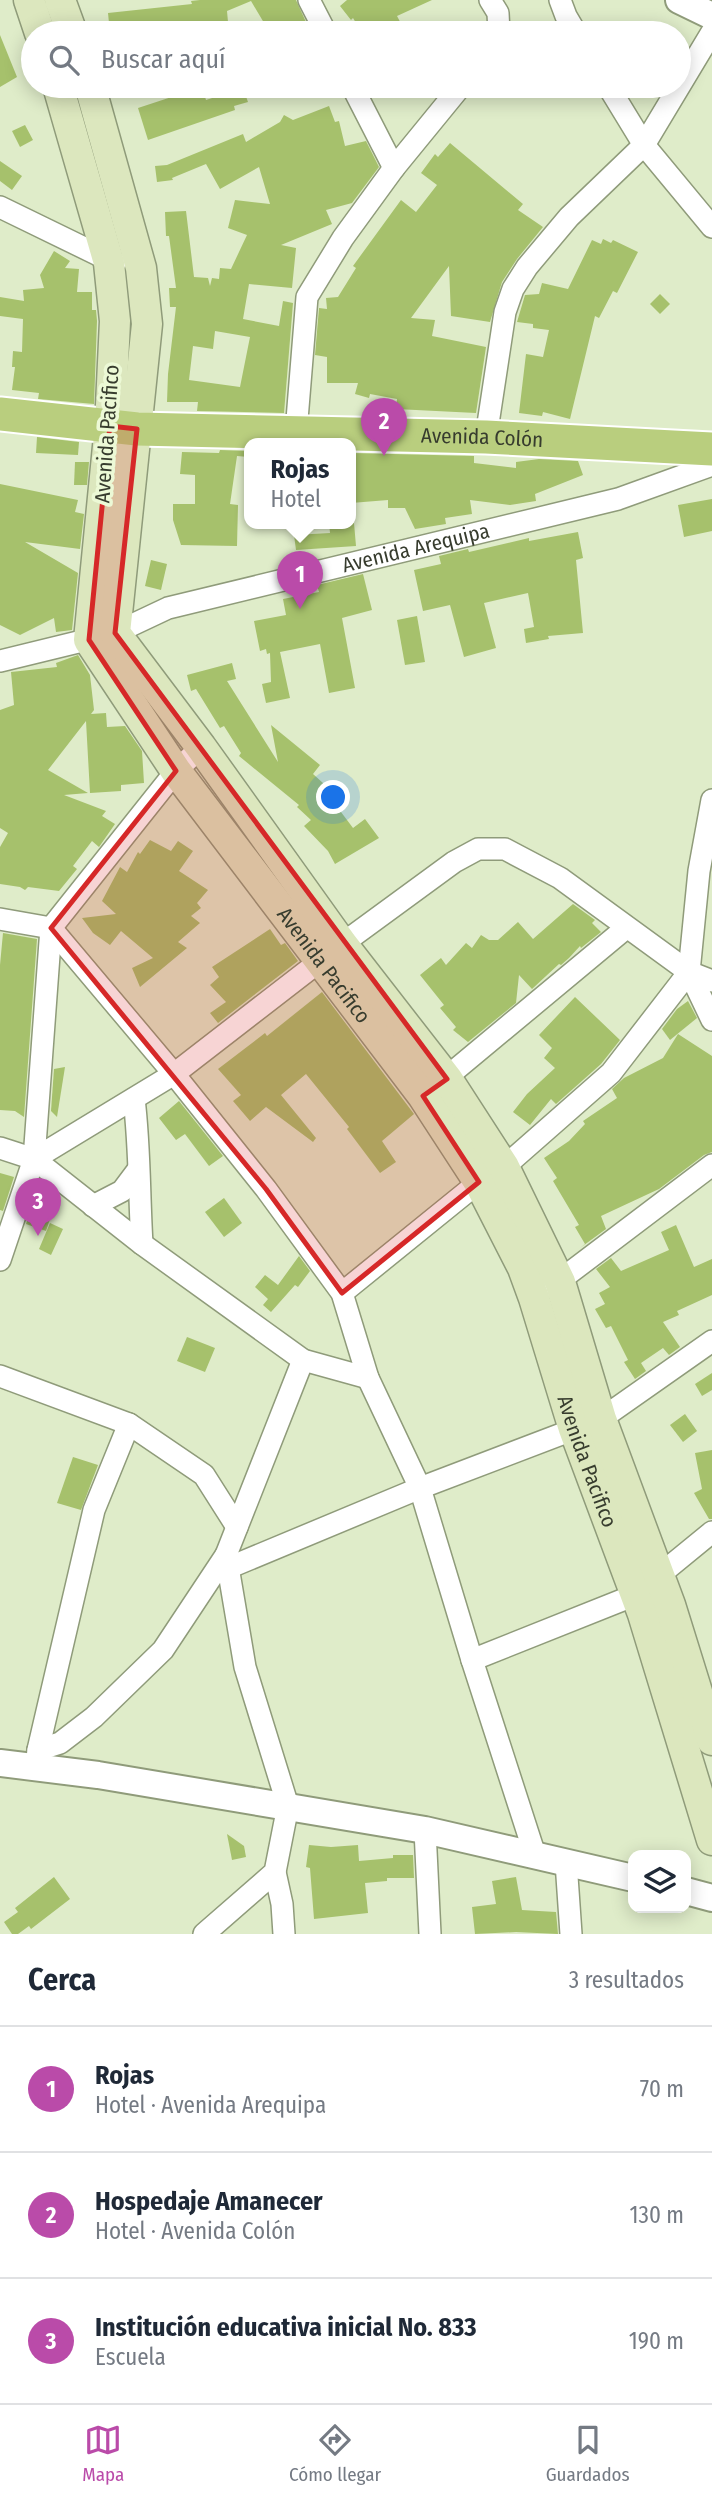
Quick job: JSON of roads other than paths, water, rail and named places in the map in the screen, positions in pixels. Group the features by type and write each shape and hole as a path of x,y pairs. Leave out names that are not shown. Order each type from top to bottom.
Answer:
{"main road":[{"path":"29,0 36,21"},
{"path":"60,0 68,21"},
{"name":"Avenida Pacifico","path":"66,98 110,262 124,428"},
{"name":"Avenida Pacifico","path":"93,98 141,268 147,324 124,428 102,636 176,771 332,952 435,1087 560,1282 587,1424 635,1595 712,1840"},
{"name":"Avenida Colón","path":"0,414 124,428 486,437 712,449"},
{"name":"Avenida Pacifico","path":"102,636 201,747 332,952"},
{"name":"Avenida Pacifico","path":"492,1174 534,1298 587,1424 659,1574 712,1740"}],"street":[{"path":"309,0 320,21"},
{"path":"489,0 498,13 498,21"},
{"path":"560,0 569,21"},
{"path":"679,0 712,16"},
{"path":"691,67 712,32"},
{"path":"358,98 394,168"},
{"path":"296,432 307,297 343,238 394,168 451,98"},
{"path":"615,98 644,145 712,227"},
{"path":"486,437 505,312 513,289 527,267 569,216 644,145 672,98"},
{"path":"0,207 110,262 141,268"},
{"name":"Avenida Arequipa","path":"0,661 102,636 168,608 618,499 712,465"},
{"path":"0,1259 34,1160 51,928 176,771 201,747"},
{"path":"712,800 699,871 689,972 712,1020"},
{"path":"34,1160 174,1074 332,952 454,862 478,849 505,849 560,878 625,928 689,972 712,981"},
{"path":"0,919 51,928 174,1074 281,1208 342,1293 368,1378 420,1488 472,1660 536,1855"},
{"path":"435,1087 625,928"},
{"path":"342,1293 492,1174 611,1073 689,972"},
{"path":"134,1099 139,1136 142,1244"},
{"path":"0,1148 34,1160 142,1244 303,1360 368,1378"},
{"path":"534,1298 560,1282 712,1164"},
{"path":"93,1206 122,1191 138,1171"},
{"path":"227,1561 587,1424 712,1341"},
{"path":"37,1758 94,1717 163,1650 227,1561 237,1527 303,1360"},
{"path":"0,1376 129,1424 204,1475 237,1527"},
{"path":"37,1758 94,1510 129,1424"},
{"path":"472,1660 635,1595 712,1532"},
{"path":"227,1561 245,1667 288,1806 275,1872 282,1904 284,1934"},
{"path":"0,1763 37,1758 425,1830 628,1877"},
{"path":"425,1830 430,1934"},
{"path":"566,1862 571,1934"},
{"path":"204,1934 275,1872"},
{"path":"691,1892 712,1898"}],"place":[{"name":"Hospedaje Amanecer","path":"384,456"},
{"name":"Rojas","path":"300,609"},
{"name":"Institución educativa inicial No. 833","path":"38,1236"}]}
